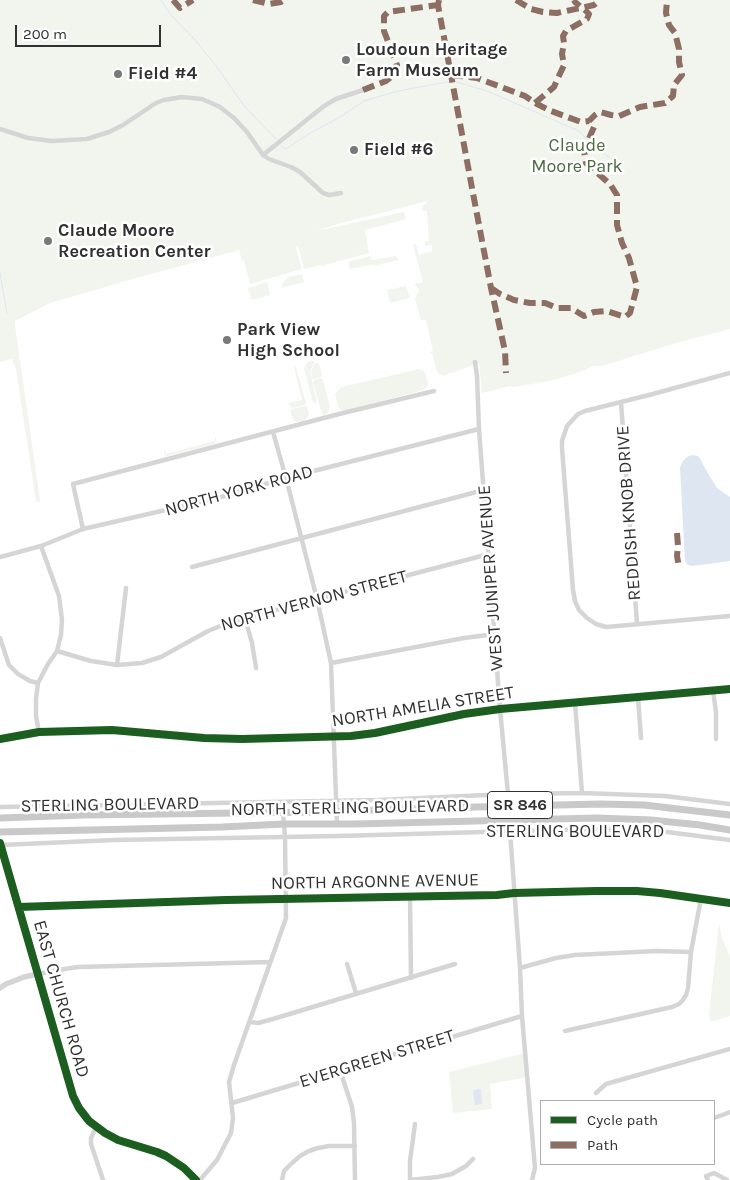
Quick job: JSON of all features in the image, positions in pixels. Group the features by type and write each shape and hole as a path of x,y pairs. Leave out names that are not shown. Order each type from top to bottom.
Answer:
{"main road":[{"name":"NORTH STERLING BOULEVARD","path":"0,818 336,812 600,804 644,805 730,814"},
{"name":"NORTH STERLING BOULEVARD","path":"0,832 597,818 660,821 730,830"}],"street":[{"path":"262,155 324,106 336,99 363,90"},
{"path":"0,129 28,138 52,141 87,138 109,132 164,100 182,97 202,99 228,112 240,124 262,155 300,172 323,193 341,194"},
{"name":"WEST JUNIPER AVENUE","path":"475,362 500,709 508,794"},
{"path":"730,373 586,410 578,414 567,426 562,441 572,590 579,610 586,618 606,627 730,616"},
{"path":"83,529 73,484 434,391"},
{"name":"REDDISH KNOB DRIVE","path":"621,402 637,624"},
{"name":"NORTH YORK ROAD","path":"0,557 41,546 83,529 218,498 286,478 479,429"},
{"path":"273,432 302,539 331,663 337,824"},
{"path":"192,567 484,490"},
{"path":"39,732 36,716 38,683 57,651 61,635 59,596 41,546"},
{"name":"NORTH VERNON STREET","path":"57,651 91,661 118,665 142,663 161,657 208,631 230,622 489,554"},
{"path":"118,665 126,588"},
{"path":"245,618 256,668"},
{"path":"331,663 496,634"},
{"path":"0,638 9,665 18,674 38,683"},
{"name":"NORTH AMELIA STREET","path":"0,739 39,732 112,730 204,738 334,737 375,734 464,714 500,709 730,689"},
{"path":"712,691 716,712 716,739"},
{"path":"638,697 641,738"},
{"path":"575,702 582,793"},
{"name":"STERLING BOULEVARD","path":"0,807 441,798 508,794 582,793 665,796 730,804"},
{"path":"198,1180 217,1160 231,1133 233,1118 229,1082 286,918 283,812"},
{"name":"STERLING BOULEVARD","path":"0,844 584,829 667,832 730,840"},
{"path":"510,832 522,1016 535,1168 532,1180"},
{"name":"EAST CHURCH ROAD","path":"0,844 73,1096 79,1108 96,1127 118,1140 166,1156 198,1180"},
{"name":"NORTH ARGONNE AVENUE","path":"19,907 286,898 410,897 616,891 660,893 730,903"},
{"path":"410,897 411,978"},
{"path":"565,1031 679,1004 686,995 701,898"},
{"path":"520,968 575,955 657,951 692,952"},
{"path":"0,988 24,976 78,967 270,962"},
{"path":"347,964 356,993"},
{"path":"250,1022 258,1023 273,1019 455,964"},
{"name":"EVERGREEN STREET","path":"232,1103 522,1016"},
{"path":"596,1093 606,1084 730,1048"},
{"path":"340,1070 352,1107 355,1180"},
{"path":"715,1118 730,1112"},
{"path":"415,1124 410,1161 410,1180 438,1178 452,1174 466,1166 473,1159"},
{"path":"96,1127 91,1141 103,1180"},
{"path":"282,1180 284,1171 300,1156 309,1151 329,1146 355,1146"},
{"path":"708,1180 706,1176 714,1173 727,1180"}],"green space":[{"name":"Claude Moore Park","path":"0,0 730,0 730,329 676,343 602,366 594,366 550,381 514,387 509,386 482,393 479,363 443,376 437,372 432,353 430,353 433,351 426,320 421,320 415,299 419,290 414,284 423,282 413,245 416,244 419,255 432,251 432,245 425,246 425,242 429,241 427,211 423,211 422,207 428,201 316,231 404,212 406,219 365,230 369,253 304,269 298,246 296,247 302,269 250,284 239,250 50,303 15,321 39,503 36,501 16,369 12,359 0,362"},
{"path":"371,256 372,260 396,256 399,260 350,269 348,262"},
{"path":"302,274 304,282 281,288 288,277"},
{"path":"267,282 270,295 252,300 248,288"},
{"path":"406,286 410,298 390,303 387,290"},
{"path":"293,344 296,344 297,348 314,344 317,350 306,350 306,353 297,356"},
{"path":"310,361 314,361 310,372 317,401 315,403 313,402 304,369"},
{"path":"315,363 319,364 322,375 312,379 311,372"},
{"path":"295,366 306,403 305,405 292,408 288,403 302,400"},
{"path":"419,369 424,371 428,382 424,390 344,411 338,406 335,394 342,387"},
{"path":"321,378 330,407 328,413 323,416 313,382"},
{"path":"305,406 309,414 307,418 304,421 294,421 290,411"},
{"path":"215,436 217,441 214,444 167,456 164,454 164,449 166,454 215,441"},
{"path":"719,923 722,938 730,957 730,1016 711,1022 709,1015"},
{"path":"525,1053 527,1077 490,1084 492,1109 453,1113 449,1072"}],"shaded area":[{"path":"692,455 698,456 717,488 730,497 730,561 692,566 688,565 685,561 680,468 682,462"},
{"path":"481,1089 482,1104 475,1105 473,1090"}],"waterway":[{"path":"161,0 171,15 196,41 216,66 245,107 276,139"},
{"path":"281,146 286,149 364,101 398,91 453,81 487,91 577,130 611,159"},
{"path":"0,273 7,313"}],"marked path":[{"path":"173,0 180,8 193,0"},
{"path":"253,0 269,4 284,0"},
{"path":"439,0 438,5 472,188 505,351 506,373"},
{"path":"516,0 531,9 557,13 594,5 600,0"},
{"path":"535,103 554,87 564,65 562,54 563,36 566,31 587,19 589,14 574,0"},
{"path":"491,288 514,300 545,303 557,308 571,308 584,316 594,312 607,311 625,317 630,313 637,287 617,225 617,195 610,184 586,163 584,150 594,127 589,121 595,115 600,112 619,116 640,107 665,103 673,96 674,85 682,75 675,33 669,25 666,13 667,0"},
{"path":"363,90 386,81 397,72 397,65 384,31 384,16 388,12 438,5"},
{"path":"451,76 477,78 525,96 551,111 581,122 589,121"},
{"path":"677,533 679,567"}],"cycle path":[{"path":"0,739 39,732 112,730 204,738 242,739 351,736 500,709 730,689"},
{"path":"0,843 73,1096 79,1108 89,1121 105,1133 118,1140 166,1156 184,1168 196,1180"},
{"path":"19,907 596,891 660,893 730,903"}],"place":[{"name":"Loudoun Heritage Farm Museum","path":"346,60"},
{"name":"Field #4","path":"118,74"},
{"name":"Field #6","path":"354,150"},
{"name":"Claude Moore Recreation Center","path":"48,241"},
{"name":"Park View High School","path":"227,340"}]}
